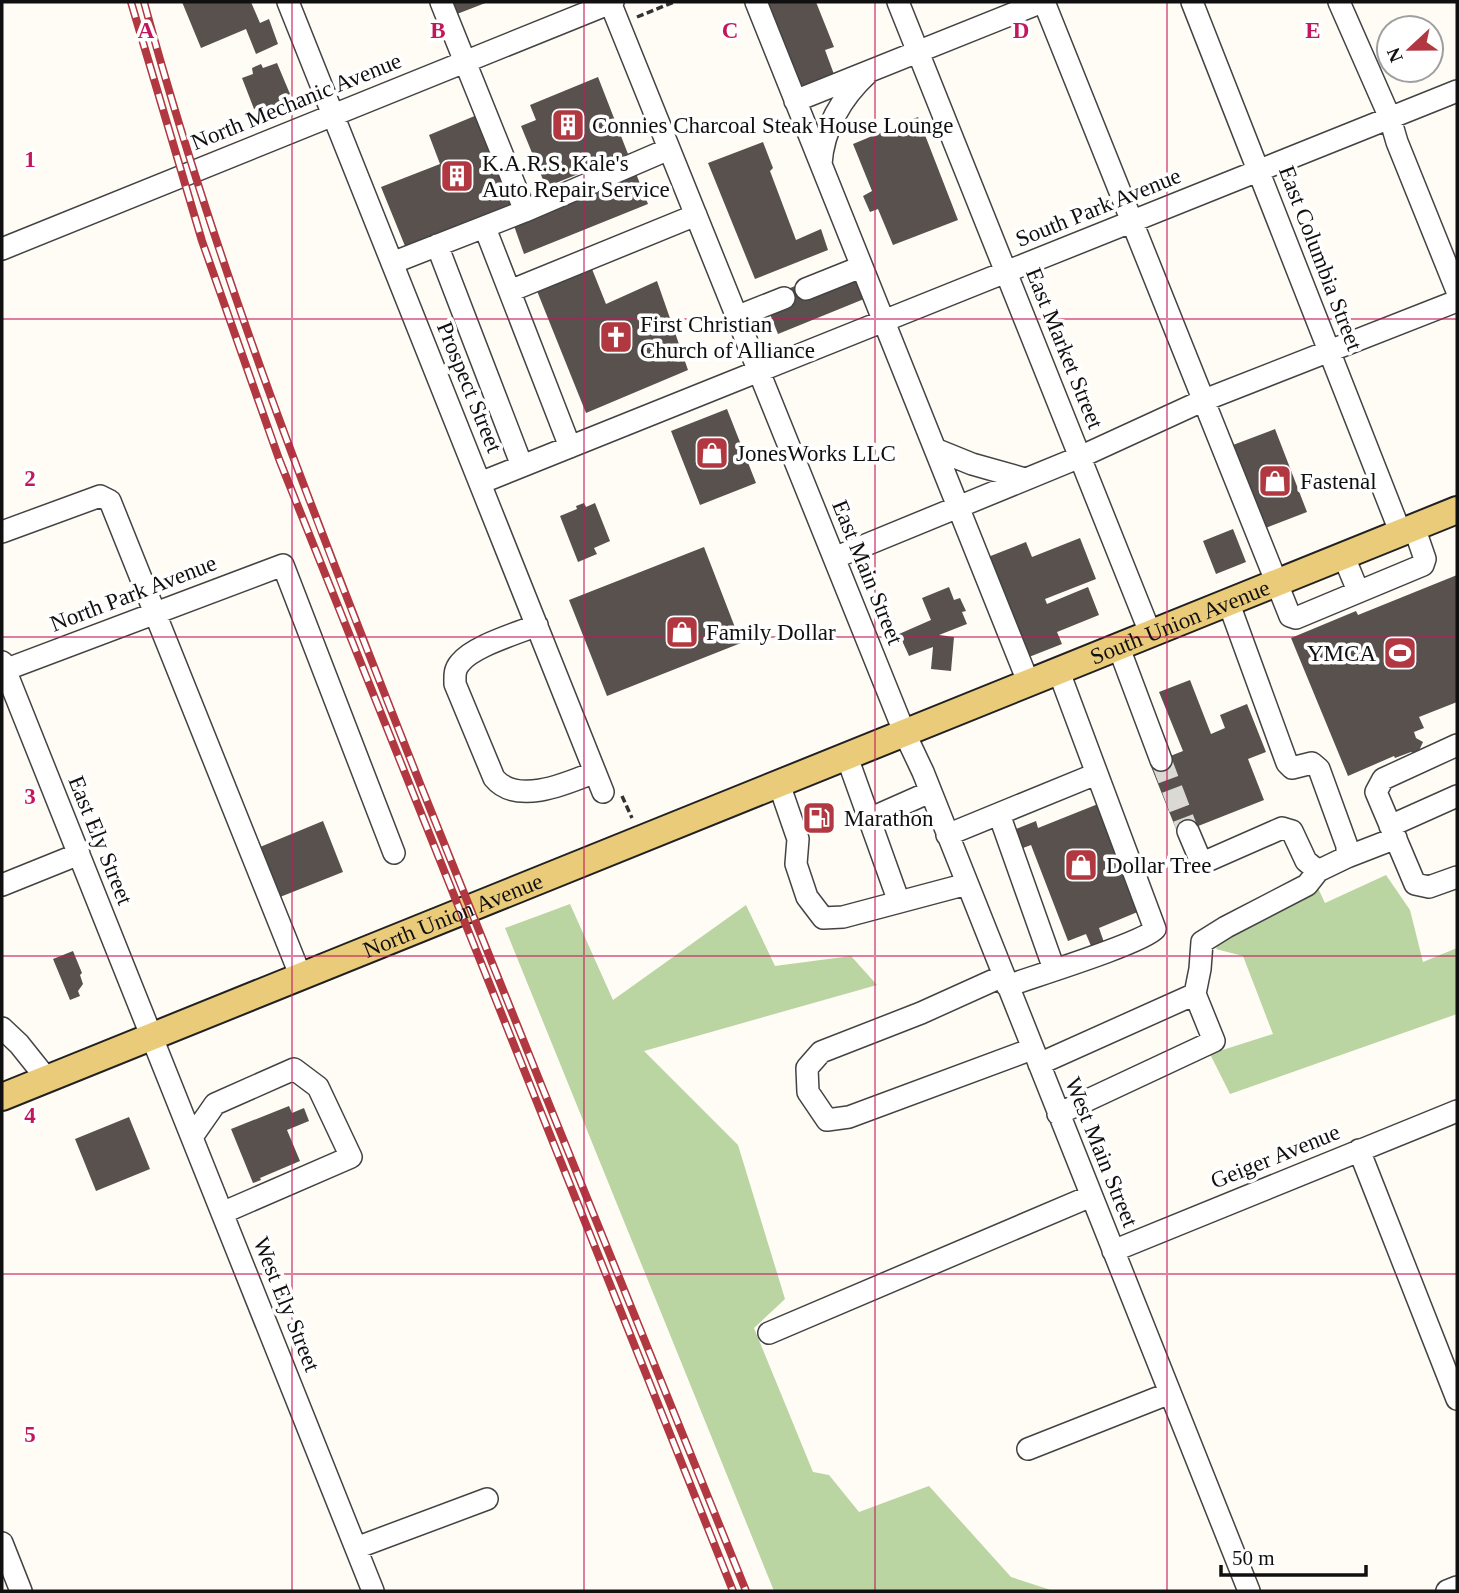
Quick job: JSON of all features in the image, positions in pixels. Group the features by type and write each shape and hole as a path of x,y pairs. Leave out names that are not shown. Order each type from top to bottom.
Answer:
{"main road":[{"name":"South Union Avenue","path":"905,734 1457,510"},
{"name":"North Union Avenue","path":"2,1097 905,734"}],"street":[{"name":"Prospect Street","path":"288,2 603,792"},
{"path":"441,2 526,211"},
{"name":"North Mechanic Avenue","path":"2,249 611,2"},
{"name":"East Main Street","path":"611,2 905,734"},
{"path":"756,2 1029,684"},
{"name":"East Market Street","path":"898,2 1151,635"},
{"path":"795,101 1043,2 1275,585 1290,616 1296,618 1359,591 1345,556"},
{"name":"East Columbia Street","path":"1192,2 1329,351 1408,531 1425,559 1423,565 1359,591"},
{"path":"1339,2 1390,118 1397,142 1457,291"},
{"path":"821,166 826,137 834,117 846,97 871,70"},
{"name":"South Park Avenue","path":"759,371 1457,91"},
{"path":"392,263 485,228 669,149"},
{"path":"510,291 695,215"},
{"path":"485,228 570,447"},
{"path":"437,245 522,466"},
{"path":"806,289 862,267"},
{"path":"736,317 784,298"},
{"path":"834,558 1080,457 1202,401 1457,302"},
{"path":"480,483 759,371"},
{"path":"935,449 972,464 1025,480"},
{"path":"2,532 100,496 110,501 301,977"},
{"name":"North Park Avenue","path":"3,668 283,565 394,853"},
{"path":"1229,604 1287,763 1292,768 1312,764 1319,769 1347,846 1348,857"},
{"path":"537,625 477,651 461,661 455,671 455,684 494,778 501,786 510,791 550,789 595,772"},
{"path":"1119,648 1161,760"},
{"name":"East Ely Street","path":"3,668 152,1037"},
{"path":"1059,672 1155,929 1152,933 1127,944 1054,969 1005,981 821,1052 807,1068 808,1092 827,1120 849,1117 963,1074 1035,1057 1195,994"},
{"name":"West Main Street","path":"905,734 1249,1591"},
{"path":"1457,745 1383,779 1376,792 1415,884 1429,887 1457,877"},
{"path":"847,757 899,902"},
{"path":"947,835 1096,774"},
{"path":"779,784 798,839 796,864 807,897 823,918 843,917 967,884"},
{"path":"869,819 930,792"},
{"path":"1058,1114 1214,1041 1195,994 1202,942 1307,885 1318,871 1457,796"},
{"path":"999,814 1054,969"},
{"path":"1188,831 1199,857 1207,861 1282,828 1292,831 1306,862 1318,871"},
{"path":"2,885 79,854"},
{"path":"2,1028 19,1044 47,1079"},
{"name":"West Ely Street","path":"152,1037 373,1591"},
{"path":"192,1137 215,1104 294,1069 318,1087 351,1157 222,1213"},
{"name":"Geiger Avenue","path":"1113,1251 1457,1111"},
{"path":"1359,1150 1457,1399"},
{"path":"769,1333 1091,1196"},
{"path":"1028,1449 1170,1393"},
{"path":"356,1548 487,1499"},
{"path":"2,1543 21,1591"},
{"path":"1447,1591 1457,1587"}],"path":[{"path":"619,25 674,2"}],"green space":[{"path":"1386,875 1410,910 1423,962 1457,948 1457,1014 1230,1094 1210,1054 1273,1034 1243,956 1216,949 1226,927 1316,884 1325,903"},
{"path":"570,904 613,1000 746,905 775,966 851,956 877,985 644,1051 738,1145 785,1299 754,1328 813,1472 829,1475 859,1512 929,1486 1011,1577 1054,1591 774,1591 505,928"}],"building":[{"path":"182,2 251,2 260,23 269,19 278,44 256,54 246,29 201,48"},
{"path":"452,2 488,2 457,14"},
{"path":"764,2 816,2 834,47 825,50 835,77 800,91"},
{"path":"277,63 290,94 282,97 285,104 266,112 264,105 254,109 242,78 253,74 252,68 261,64 263,68"},
{"path":"598,77 628,154 546,187 521,126 536,120 530,105"},
{"name":"K.A.R.S. Kale's Auto Repair Service","path":"477,115 515,204 405,246 381,187 440,164 429,135"},
{"path":"918,117 958,220 893,245 878,209 870,212 863,196 872,191 853,144"},
{"path":"763,142 773,168 770,171 796,240 821,229 828,250 755,279 708,163"},
{"path":"635,171 648,204 524,254 513,223"},
{"name":"First Christian Church of Alliance","path":"592,269 606,304 657,281 688,370 586,413 537,291"},
{"path":"853,274 864,299 778,334 768,309 785,290 808,281"},
{"path":"727,409 756,483 700,505 671,431"},
{"path":"1275,429 1307,512 1258,531 1225,448"},
{"path":"584,503 586,507 595,503 610,541 594,548 597,554 578,562 560,516"},
{"path":"1233,529 1246,562 1216,574 1203,541"},
{"path":"1080,538 1096,579 1045,599 1047,604 1088,587 1099,615 1057,632 1062,644 1029,657 988,557 1026,542 1032,557"},
{"path":"704,547 741,643 607,696 569,600"},
{"path":"1457,575 1457,702 1419,717 1424,728 1414,732 1416,738 1423,742 1417,755 1411,752 1395,758 1394,756 1348,776 1291,638 1356,611 1358,615"},
{"path":"949,587 954,600 960,598 966,611 962,612 967,624 939,635 954,637 951,671 931,669 933,647 909,656 899,634 931,620 922,598"},
{"path":"1190,680 1211,734 1225,728 1220,715 1247,704 1266,752 1248,759 1264,800 1178,834 1150,764 1183,751 1159,692"},
{"path":"1098,804 1140,911 1099,928 1106,948 1094,953 1086,934 1068,941 1031,845 1023,848 1016,829 1036,821 1038,828"},
{"path":"323,821 343,872 280,897 260,847"},
{"path":"73,951 82,973 80,975 83,984 78,991 80,996 70,1000 53,959"},
{"path":"289,1106 292,1113 304,1108 309,1121 287,1130 300,1161 253,1183 231,1129"},
{"path":"129,1117 150,1169 96,1191 75,1139"}],"tunnel":[{"path":"1161,760 1188,831"}],"railway":[{"path":"131,2 202,241 279,459 733,1591"},
{"path":"144,2 173,103 237,302 346,596 746,1591"}],"place":[{"name":"Connies Charcoal Steak House Lounge","path":"568,125"},
{"name":"K.A.R.S. Kale's Auto Repair Service","path":"457,176"},
{"name":"First Christian Church of Alliance","path":"616,337"},
{"name":"JonesWorks LLC","path":"712,453"},
{"name":"Fastenal","path":"1275,481"},
{"name":"Family Dollar","path":"682,632"},
{"name":"YMCA","path":"1400,653"},
{"name":"Marathon","path":"819,818"},
{"name":"Dollar Tree","path":"1081,865"}]}
